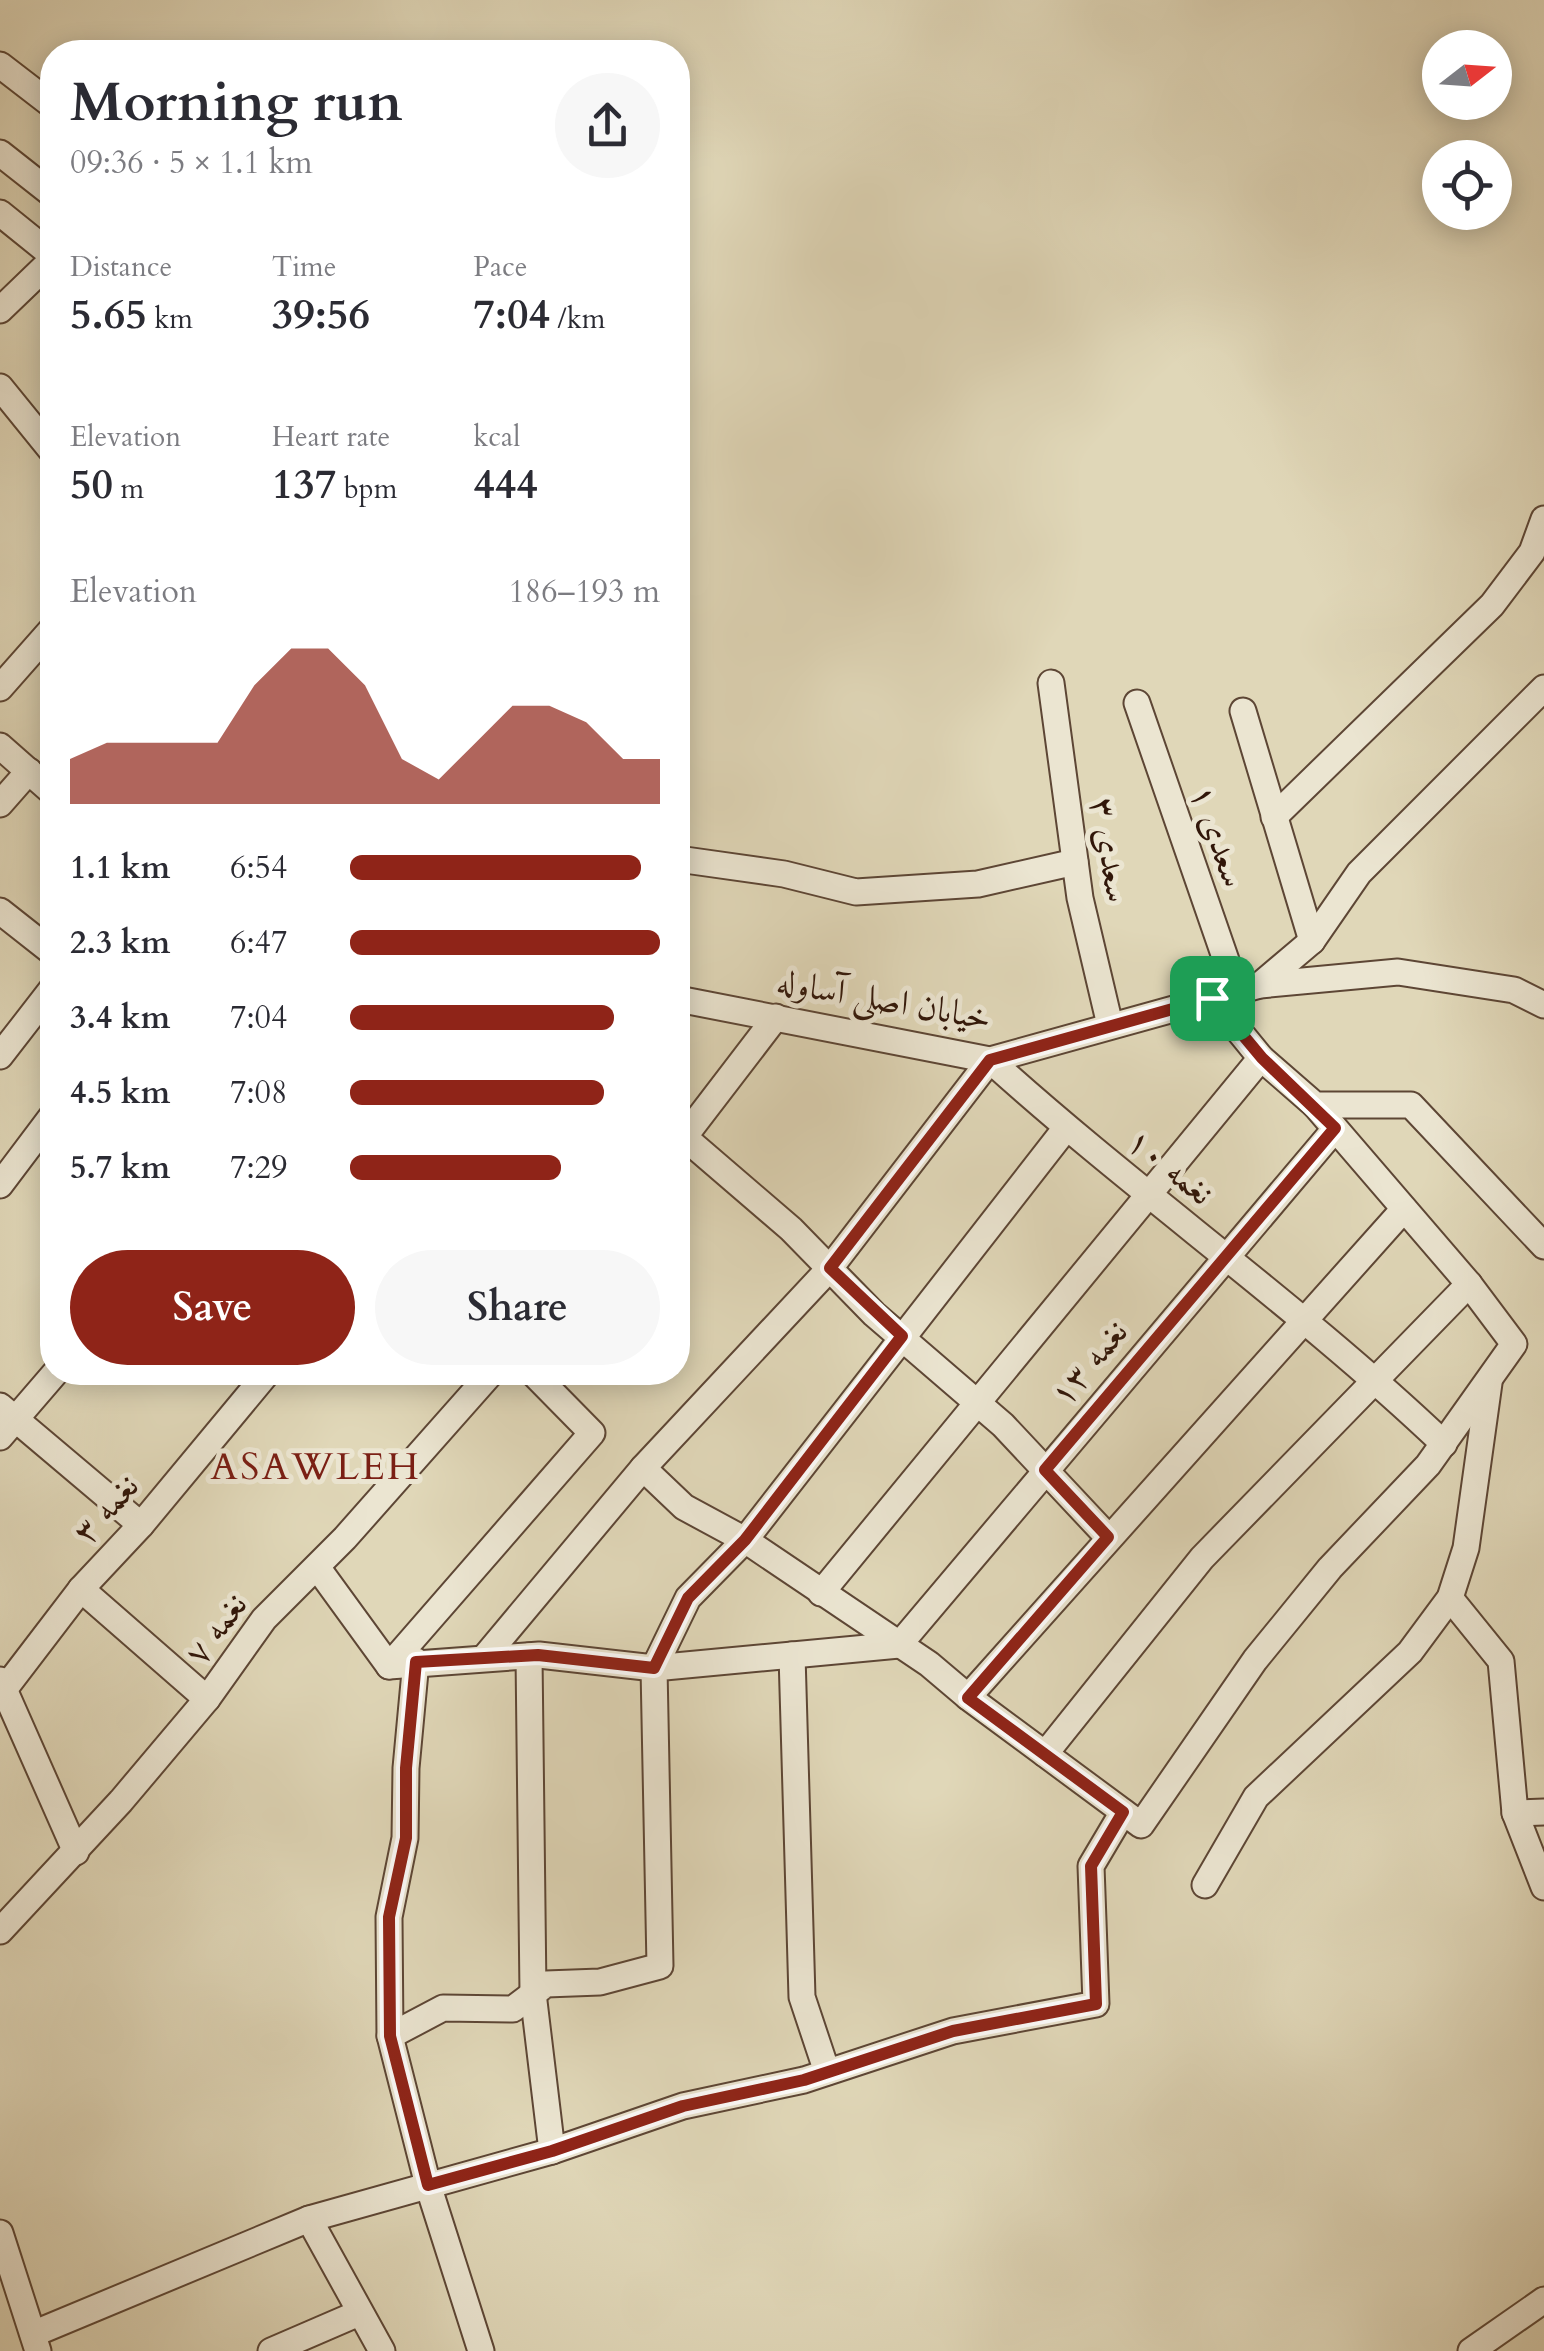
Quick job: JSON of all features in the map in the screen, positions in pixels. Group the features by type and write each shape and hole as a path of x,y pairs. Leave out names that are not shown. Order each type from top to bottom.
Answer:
{"street":[{"path":"0,65 40,96"},
{"path":"0,153 40,185"},
{"path":"0,213 40,248"},
{"path":"0,310 40,270"},
{"path":"0,386 40,436"},
{"path":"1274,817 1492,605 1532,552 1544,519"},
{"path":"0,688 40,643"},
{"name":"سعدی ۳","path":"1051,684 1075,862 1110,1026"},
{"path":"644,1468 684,1507 745,1540 900,1644 1141,1825 1254,1660 1330,1568 1444,1444 1514,1344 1469,1284 1315,1105 1262,1058 1236,992 1312,941 1360,872 1544,688"},
{"name":"سعدی ۱","path":"1137,703 1236,992"},
{"path":"1242,712 1312,941"},
{"path":"0,746 40,782"},
{"path":"0,804 28,771"},
{"path":"690,861 784,874 856,892 978,884 1075,862"},
{"path":"0,911 40,943"},
{"name":"خیابان اصلی آساوله","path":"690,1002 990,1060 1236,992 1398,972 1514,990 1544,1005"},
{"path":"0,1056 40,1005"},
{"path":"690,1128 776,1017"},
{"path":"821,1593 1262,1058"},
{"path":"484,1658 644,1468 830,1268 990,1060"},
{"name":"نغمه ۱۰","path":"990,1060 1066,1128 1378,1380 1444,1444"},
{"path":"1315,1105 1410,1105 1544,1246"},
{"path":"390,2036 444,2008 513,2008 546,1984 600,1982 660,1966 654,1668 688,1598 745,1540 1066,1128"},
{"name":"نغمه ۱۳","path":"900,1644 1335,1128"},
{"path":"0,1185 40,1132"},
{"path":"690,1149 830,1268 978,1403 1108,1537"},
{"path":"968,1698 1404,1209"},
{"path":"1045,1754 1202,1558 1469,1284"},
{"path":"1205,1886 1256,1797 1410,1652 1450,1598 1466,1548 1489,1380"},
{"path":"42,1385 5,1420 141,1526"},
{"name":"نغمه ۳","path":"2,1688 81,1588 141,1526 257,1385"},
{"name":"نغمه ۷","path":"0,1931 76,1852 207,1699 264,1619 317,1567 480,1385"},
{"path":"388,1666 592,1433 545,1385"},
{"path":"317,1567 388,1666"},
{"path":"81,1588 207,1699"},
{"path":"1450,1598 1501,1661 1515,1813 1544,1887"},
{"path":"388,1666 529,1656 609,1660 654,1668 900,1644"},
{"path":"792,1655 802,1996 827,2072"},
{"path":"529,1656 533,1994 552,2151"},
{"path":"416,1662 406,1768 406,1838 389,1917 390,2036 428,2185 480,2351"},
{"path":"2,1688 76,1852"},
{"path":"0,2233 11,2306 36,2343 309,2219 552,2151 683,2106 827,2072 953,2031 1096,2004 1091,1866 1123,1812"},
{"path":"1515,1813 1544,1812"},
{"path":"309,2219 382,2351"},
{"path":"1471,2351 1544,2300"},
{"path":"271,2351 359,2313"}],"district":[{"name":"ASAWLEH","path":"316,1467"}],"route":[{"path":"1212,998 1262,1058 1335,1128 1045,1470 1108,1537 968,1698 1123,1812 1091,1866 1096,2004 953,2031 804,2080 683,2106 552,2151 428,2185 390,2036 389,2018 389,1917 406,1838 406,1768 416,1662 538,1655 654,1668 688,1598 745,1540 902,1336 874,1314 830,1268 990,1060 1212,998"}]}
